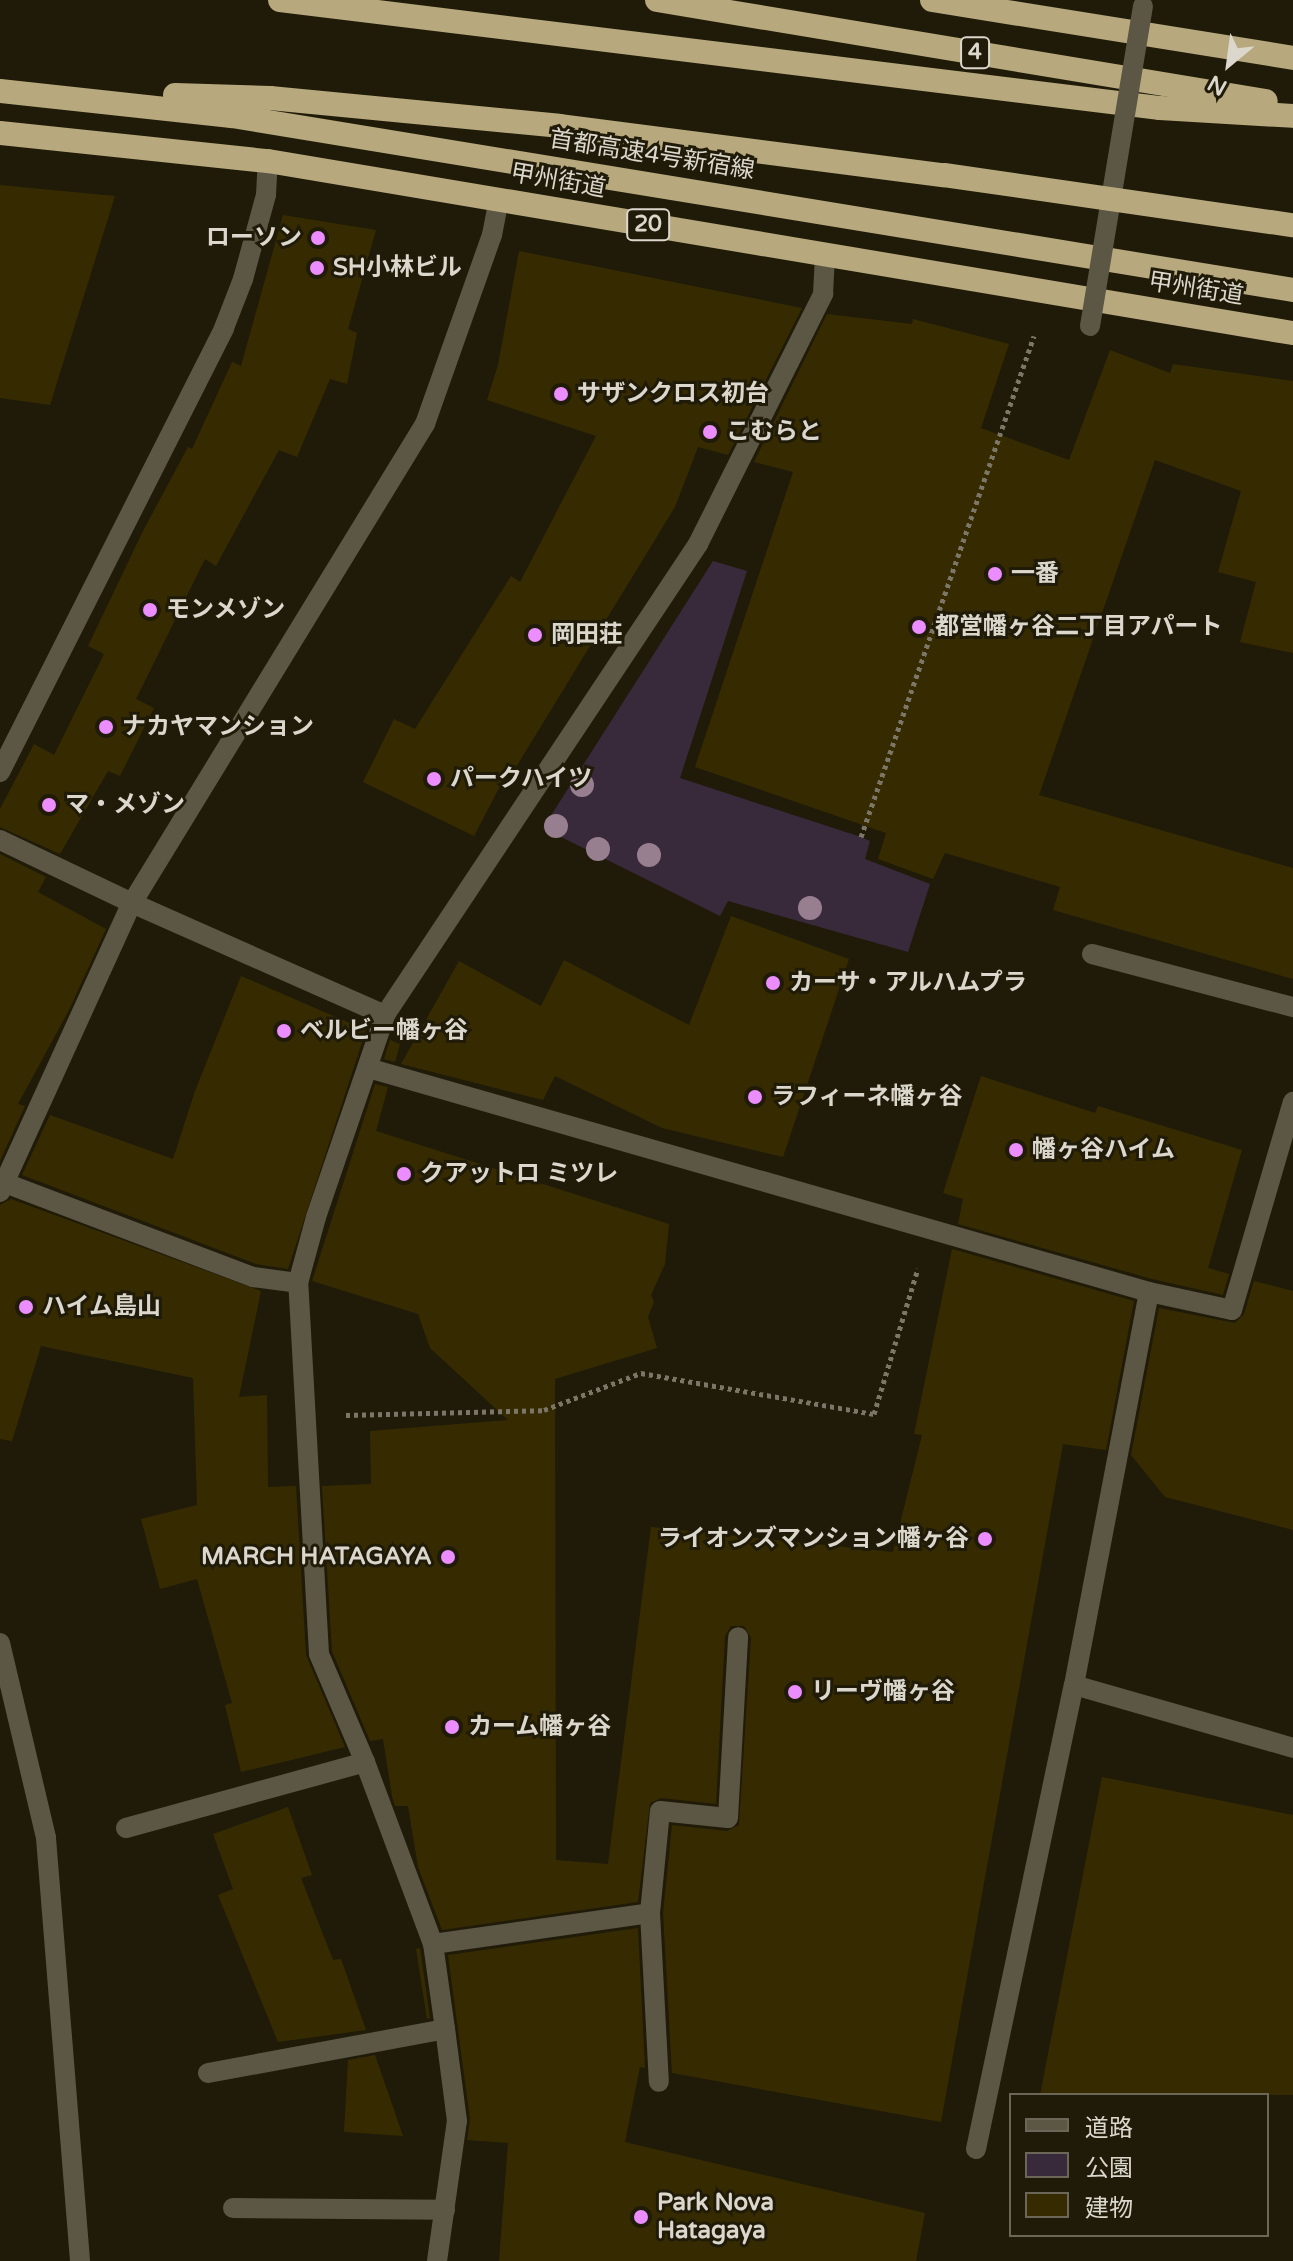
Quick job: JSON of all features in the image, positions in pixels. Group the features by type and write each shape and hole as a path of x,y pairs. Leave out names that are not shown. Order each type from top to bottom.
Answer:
{"highway":[{"path":"280,0 1160,108 1293,116"},
{"name":"4","path":"657,0 1293,105"},
{"path":"932,0 1293,58"},
{"path":"3,91 270,98 559,126 944,175 1293,225"},
{"name":"首都高速4号新宿線","path":"3,91 248,118 1293,290"},
{"name":"甲州街道","path":"0,133 268,161 1293,333"}],"street":[{"path":"1090,326 1143,6"},
{"path":"0,772 224,328 243,279 266,195 268,161"},
{"path":"298,1283 253,1277 1,1185 132,903 425,424 492,235 499,199"},
{"path":"437,2261 457,2121 433,1944 365,1762 319,1654 298,1283 316,1217 385,1015 698,544 823,294 825,256"},
{"path":"0,840 132,903 385,1015"},
{"path":"1092,954 1293,1007"},
{"path":"368,1068 1149,1292 1232,1310 1293,1102"},
{"path":"976,2149 1074,1685 1149,1292"},
{"path":"659,2082 650,1913 660,1811 728,1818 738,1637"},
{"path":"0,1643 46,1838 80,2261"},
{"path":"1074,1685 1293,1748"},
{"path":"126,1828 365,1762"},
{"path":"433,1944 650,1913"},
{"path":"208,2073 445,2029"},
{"path":"233,2208 445,2210"}],"path":[{"path":"861,837 1035,332"},
{"path":"305,1416 544,1410 641,1373 874,1414 930,1229"}],"green space":[{"path":"713,561 747,571 680,778 861,837 870,841 865,859 930,884 908,952 728,901 720,916 543,828"}],"building":[{"path":"0,185 115,196 50,405 0,398"},
{"path":"283,215 376,230 348,329 357,333 347,384 330,379 297,457 279,450 216,566 205,559 136,699 154,708 120,776 108,771 60,854 0,827 0,809 34,744 54,755 104,654 88,646 143,531 188,447 192,449 232,362 241,366"},
{"path":"519,251 802,308 728,455 698,447 675,507 513,772 509,769 474,836 363,782 394,719 415,729 511,576 520,582 596,436 487,400 498,365"},
{"name":"都営幡ヶ谷二丁目アパート","path":"827,314 912,324 913,319 1009,344 981,428 1069,460 1110,350 1170,373 1173,364 1293,381 1293,653 1240,642 1256,582 1218,572 1241,491 1155,460 1039,795 1293,868 1293,979 1053,910 1060,887 945,853 933,879 878,859 886,833 695,767 793,472 754,462"},
{"path":"0,854 46,877 38,892 106,929 69,1010 18,1104 25,1106 0,1161"},
{"path":"731,916 849,959 783,1157 662,1128 555,1076 543,1100 401,1064 459,961 541,1006 564,960 689,1025"},
{"path":"241,976 366,1030 288,1269 256,1264 22,1175 50,1115 173,1159 195,1091"},
{"path":"390,1040 400,1044 395,1062 384,1059"},
{"path":"981,1076 1095,1113 1098,1106 1242,1150 1208,1268 1229,1274 1223,1295 1152,1279 958,1224 963,1199 943,1193"},
{"path":"375,1084 388,1087 376,1131 669,1224 665,1264 651,1295 654,1302 648,1317 657,1348 555,1379 556,1860 608,1864 651,1527 893,1552 922,1435 914,1434 952,1249 1134,1301 1106,1450 1063,1444 941,2122 672,2073 663,1913 672,1825 727,1831 739,1825 751,1638 744,1626 731,1626 725,1636 716,1804 661,1798 650,1803 638,1902 442,1930 418,1867 408,1806 395,1806 383,1739 370,1741 332,1651 322,1486 371,1484 370,1431 508,1420 430,1348 418,1314 312,1281"},
{"path":"11,1199 261,1291 239,1397 267,1395 268,1487 296,1486 306,1655 345,1747 241,1772 225,1705 232,1703 197,1579 160,1589 141,1519 197,1505 193,1378 41,1346 12,1441 0,1439 0,1205"},
{"path":"1254,1281 1293,1291 1293,1530 1165,1497 1131,1455 1159,1308 1235,1323 1244,1314"},
{"path":"1102,1777 1293,1815 1293,2095 1040,2093"},
{"path":"288,1807 312,1875 301,1878 333,1960 341,1959 366,2030 278,2042 218,1895 233,1889 213,1834"},
{"path":"638,1928 645,2068 640,2067 625,2142 925,2213 916,2261 499,2261 508,2143 467,2140 470,2119 448,1955"},
{"path":"420,1948 430,2018 427,2019 416,1949"},
{"path":"375,2055 403,2136 344,2132 348,2060"}],"place":[{"name":"ローソン","path":"318,238"},
{"name":"SH小林ビル","path":"317,268"},
{"name":"サザンクロス初台","path":"561,394"},
{"name":"こむらと","path":"710,432"},
{"name":"一番","path":"995,574"},
{"name":"モンメゾン","path":"150,610"},
{"name":"都営幡ヶ谷二丁目アパート","path":"919,627"},
{"name":"岡田荘","path":"535,635"},
{"name":"ナカヤマンション","path":"106,727"},
{"name":"パークハイツ","path":"434,779"},
{"name":"マ・メゾン","path":"49,805"},
{"name":"カーサ・アルハムプラ","path":"773,983"},
{"name":"ベルビー幡ヶ谷","path":"284,1031"},
{"name":"ラフィーネ幡ヶ谷","path":"755,1097"},
{"name":"幡ヶ谷ハイム","path":"1016,1150"},
{"name":"クアットロ ミツレ","path":"404,1174"},
{"name":"ハイム島山","path":"26,1307"},
{"name":"ライオンズマンション幡ヶ谷","path":"985,1539"},
{"name":"MARCH HATAGAYA","path":"448,1557"},
{"name":"リーヴ幡ヶ谷","path":"795,1692"},
{"name":"カーム幡ヶ谷","path":"452,1727"},
{"name":"Park Nova Hatagaya","path":"641,2217"}]}
